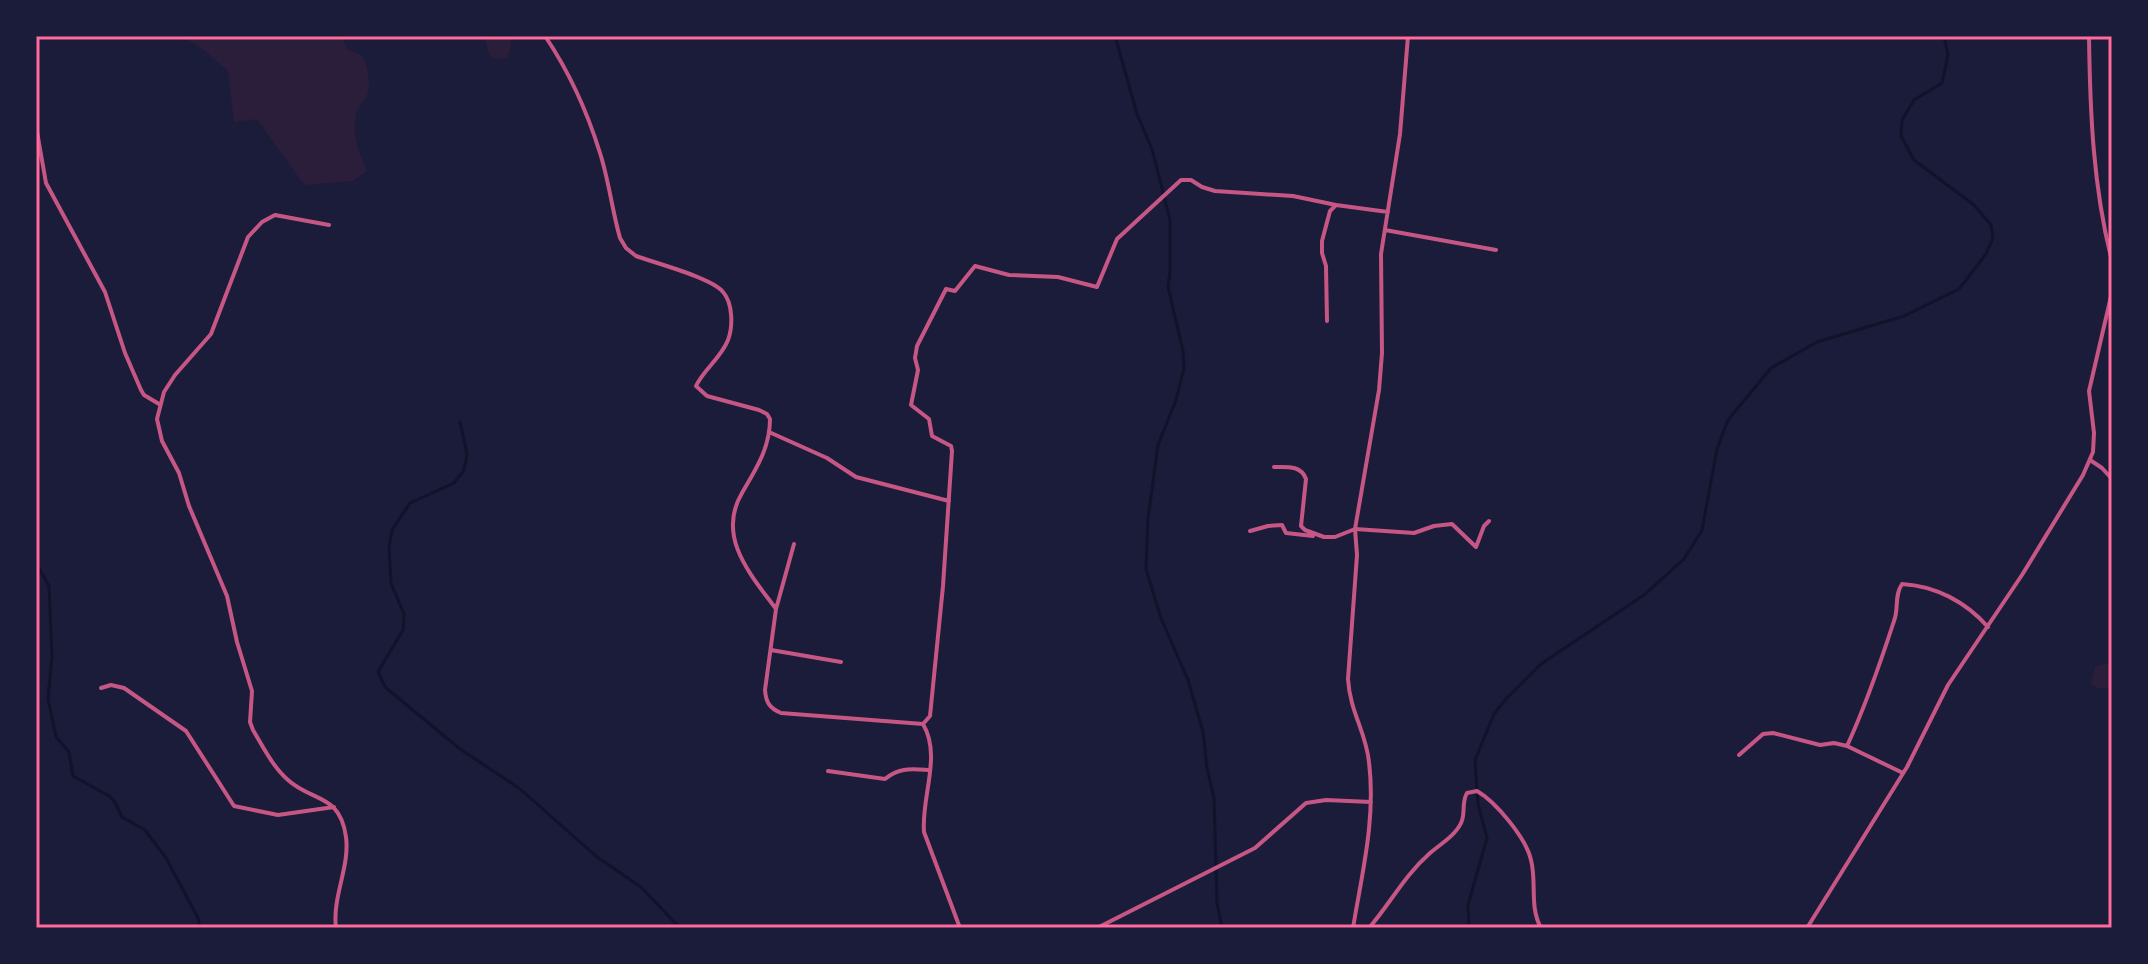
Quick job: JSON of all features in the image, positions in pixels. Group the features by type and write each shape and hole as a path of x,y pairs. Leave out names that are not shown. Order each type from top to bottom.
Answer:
{"street":[{"path":"545,36 568,70 583,105 601,155 620,238 626,248 636,256 708,281 726,297 731,316 728,339 718,358 696,386 707,396 767,414 770,419 757,471 737,503 733,535 740,558 776,609"},
{"path":"1353,928 1371,829 1369,757 1349,699 1349,641 1357,555 1355,529 1379,390 1382,353 1381,254 1400,134 1408,36"},
{"path":"2089,36 2092,143 2112,261"},
{"path":"36,126 46,183 105,292 141,390 159,404"},
{"path":"923,724 930,716 951,446 932,436 929,419 911,405 918,370 915,358 917,346 946,289 957,290 975,266 1009,275 1058,277 1097,287 1117,239 1176,183 1186,179 1208,190 1293,196 1388,212"},
{"path":"1327,321 1326,266 1322,241 1330,211 1336,205"},
{"path":"329,225 275,215 251,233 211,334 175,375 159,404 157,419 162,441 179,473 189,506 227,596 252,691 250,722 253,730 286,779 324,798 334,807 346,832 336,928"},
{"path":"1385,230 1496,250"},
{"path":"1807,928 1903,773 1941,697 2043,541 2090,460 2094,433 2089,391 2112,292"},
{"path":"769,432 827,458 856,477 949,501"},
{"path":"2090,460 2112,479"},
{"path":"1274,467 1295,468 1304,474 1301,526 1324,537"},
{"path":"1250,531 1282,525 1288,533 1335,537 1355,529 1414,533 1452,524 1476,547 1489,521"},
{"path":"794,544 776,609 766,701 773,710 808,717 923,724"},
{"path":"1847,746 1873,685 1896,617 1896,600 1902,584 1926,588 1965,604 1988,627"},
{"path":"771,650 841,662"},
{"path":"101,688 111,685 124,688 186,731 234,806 278,815 334,807"},
{"path":"923,724 929,735 930,770 924,832 960,928"},
{"path":"1739,755 1758,737 1767,733 1789,735 1820,745 1834,743 1847,746 1903,773"},
{"path":"828,771 885,779 902,769 930,770"},
{"path":"1369,928 1399,884 1456,830 1464,815 1464,798 1467,793 1477,791 1487,796 1500,810 1527,849 1532,860 1533,904 1541,928"},
{"path":"1097,928 1255,848 1306,803 1326,800 1371,802"}],"shaded area":[{"path":"182,36 341,36 348,50 362,55 368,73 368,93 357,112 355,123 359,150 367,171 353,181 304,185 257,119 234,122 228,71"},
{"path":"485,36 510,36 507,58 496,59 489,55"},
{"path":"2106,663 2112,665 2112,689 2097,688 2091,683 2095,667"}],"waterway":[{"path":"1115,36 1137,114 1152,149 1170,220 1168,287 1184,368 1176,400 1158,445 1148,519 1146,569 1161,618 1188,680 1203,732 1214,798 1217,903 1222,928"},
{"path":"1469,928 1468,905 1487,838 1478,804 1475,760 1494,714 1541,664 1644,595 1684,559 1702,530 1717,449 1728,420 1771,368 1817,342 1904,316 1959,289 1986,254 1993,238 1991,225 1974,205 1914,160 1901,136 1902,120 1914,100 1942,83 1948,55 1944,36"},
{"path":"460,422 467,454 464,470 454,483 410,503 392,530 389,547 391,583 404,614 403,630 378,672 385,687 460,749 519,788 597,857 641,887 680,928"},
{"path":"36,563 49,586 52,656 48,699 56,737 69,752 73,776 109,796 122,817 145,830 166,858 198,918 200,928"}]}
